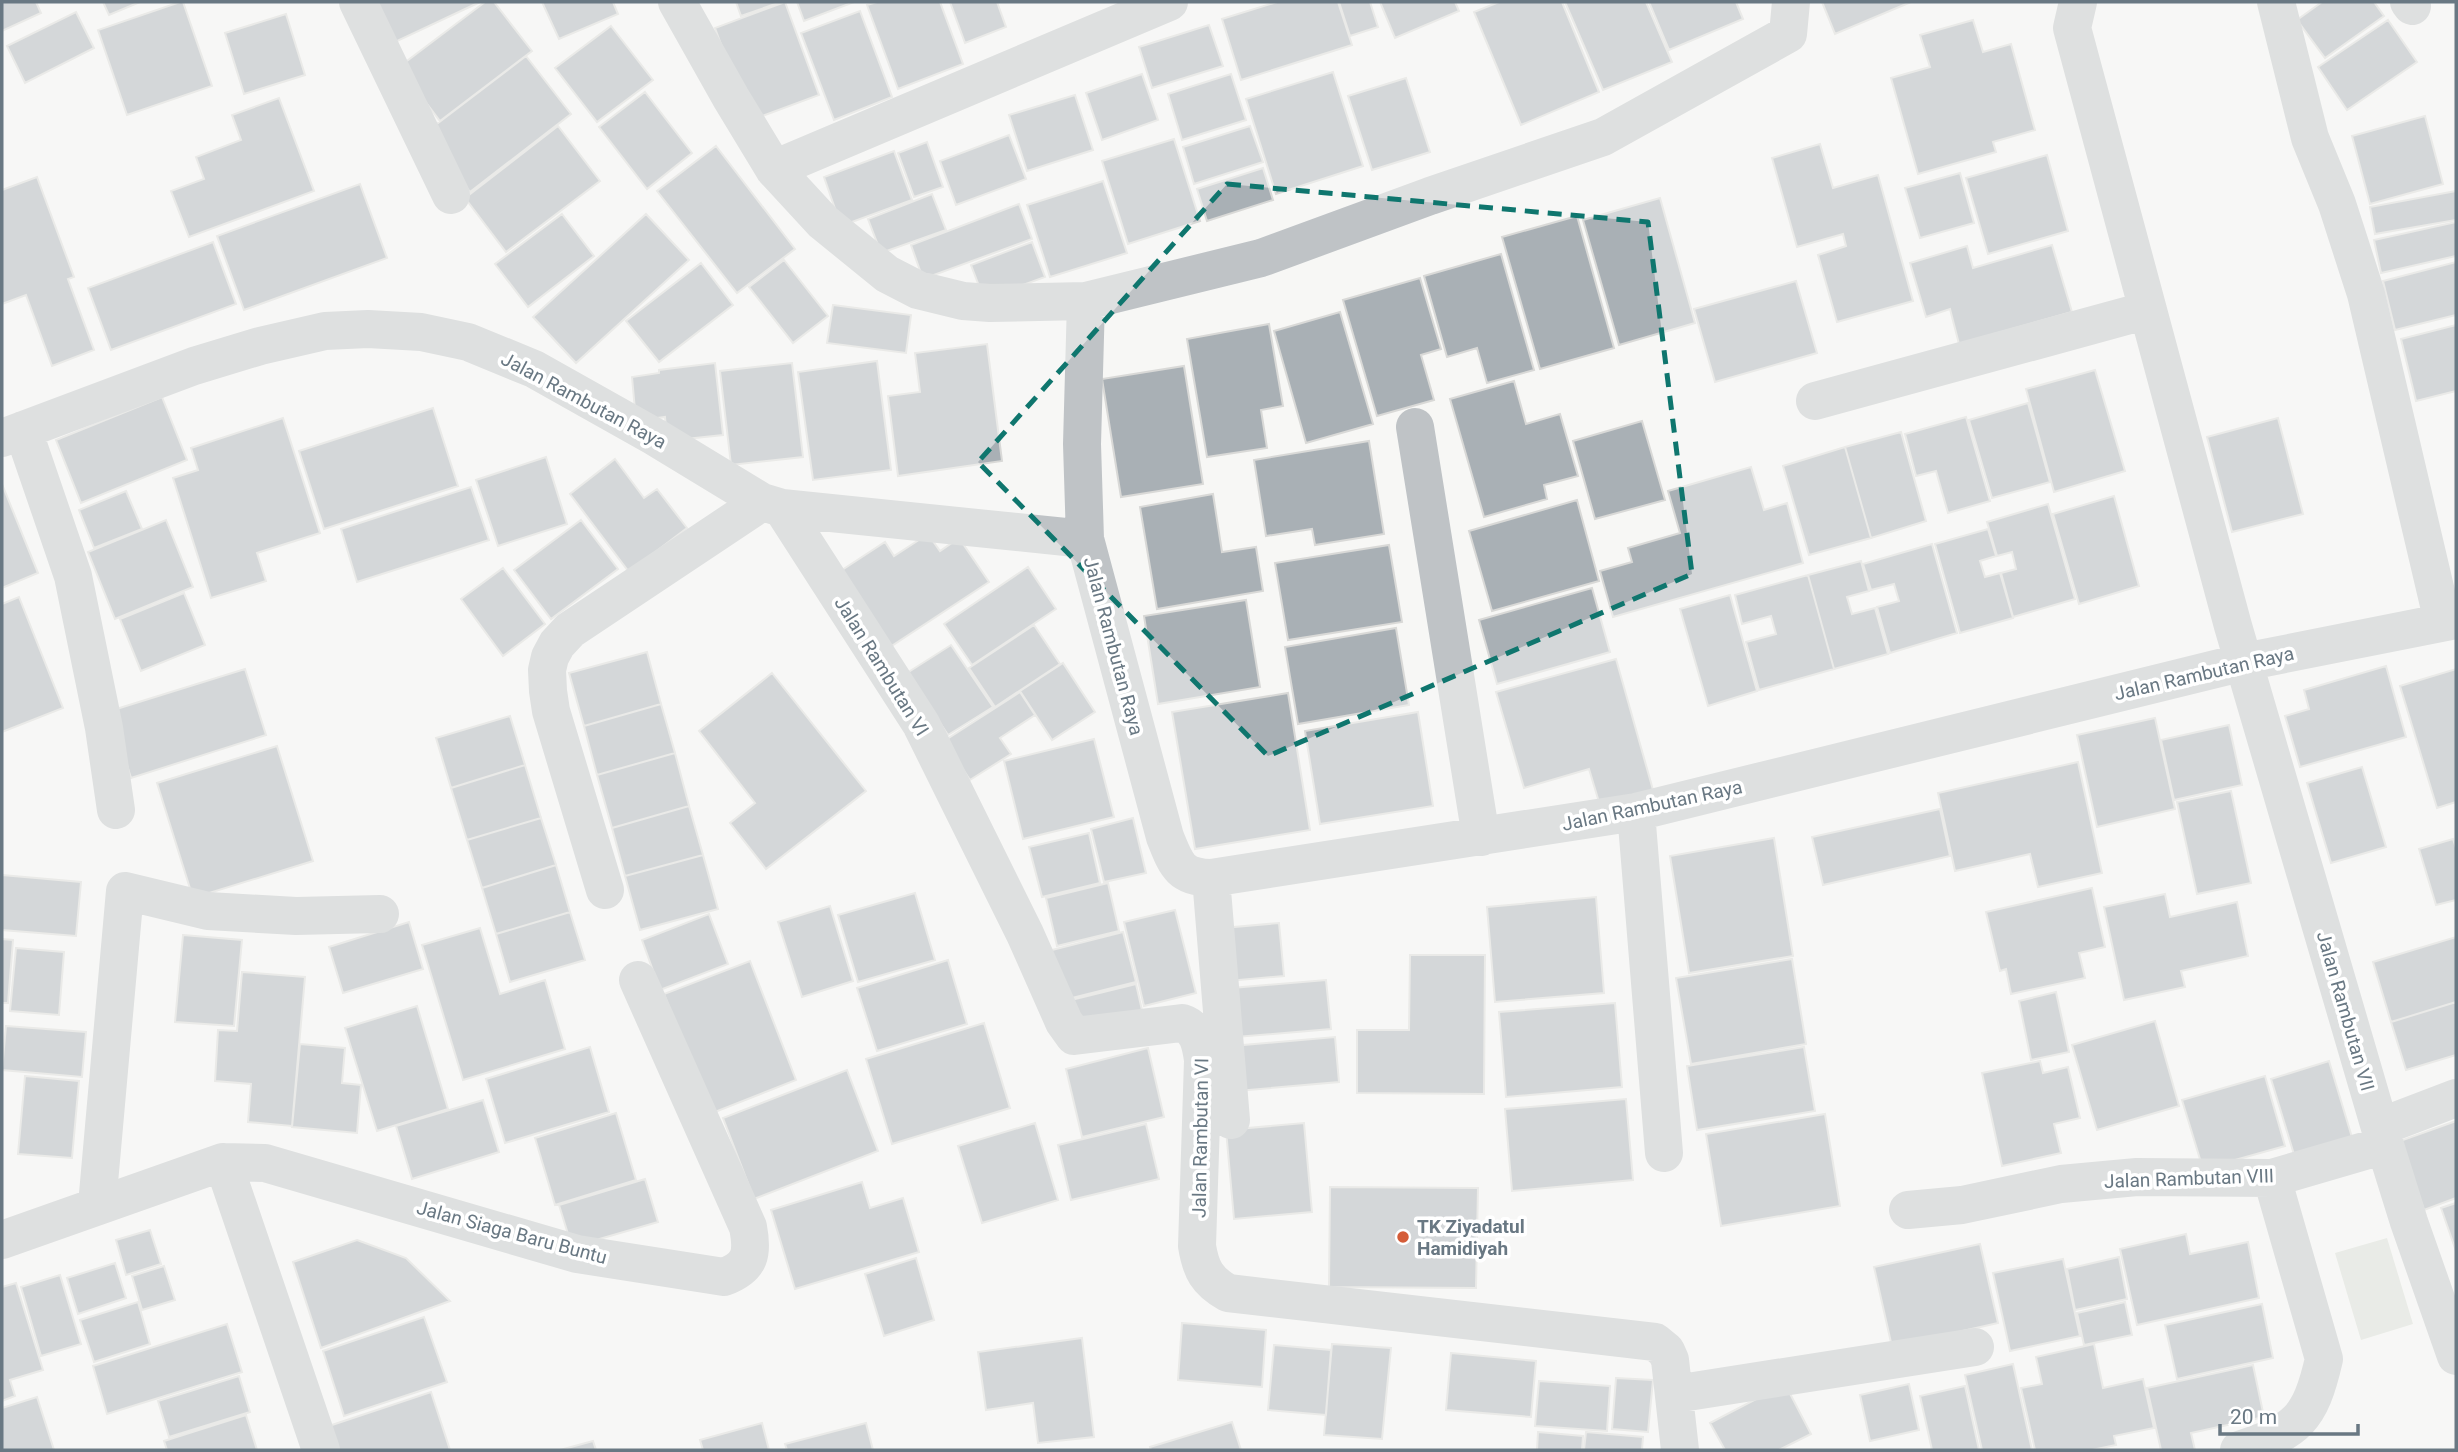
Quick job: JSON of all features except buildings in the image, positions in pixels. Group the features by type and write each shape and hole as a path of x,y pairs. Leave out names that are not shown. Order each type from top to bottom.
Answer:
{"street":[{"path":"358,2 451,195"},
{"path":"677,2 774,169 823,222 887,274 918,290 990,303 1086,301 1261,258 1603,137 1788,34 1791,2"},
{"path":"774,169 1169,2"},
{"name":"Jalan Rambutan VII","path":"2078,2 2072,28 2244,662 2382,1136 2409,1223 2456,1356"},
{"path":"2276,2 2310,138 2337,204 2366,293 2450,621"},
{"name":"Jalan Rambutan Raya","path":"1086,301 1082,444 1085,539 1165,837 1173,858 1182,871 1197,877 1211,878 1636,812 2244,662 2450,621"},
{"path":"1815,401 2148,310"},
{"name":"Jalan Rambutan Raya","path":"12,434 194,366 260,346 325,331 368,329 421,332 468,342 534,369 772,505 1085,539"},
{"path":"1415,426 1481,837"},
{"path":"12,434 73,576 104,728 116,810"},
{"path":"605,890 551,711 547,670 550,656 557,643 570,630 772,505"},
{"name":"Jalan Rambutan VI","path":"772,505 921,724 1026,934 1063,1022 1074,1036 1182,1023 1190,1026 1198,1036 1203,1060 1197,1246 1200,1266 1207,1279 1228,1293 1655,1342 1662,1346 1670,1360 1680,1450"},
{"path":"1636,812 1664,1153"},
{"path":"1211,878 1231,1120"},
{"path":"97,1205 125,891 208,911 296,916 380,914"},
{"name":"Jalan Siaga Baru Buntu","path":"223,1162 265,1163 578,1254 724,1277 742,1268 748,1259 751,1245 748,1227 638,980"},
{"name":"Jalan Rambutan VIII","path":"1908,1210 1973,1203 2061,1184 2137,1177 2272,1178 2382,1136 2456,1098"},
{"path":"2,1240 223,1162 321,1450"},
{"path":"2239,1450 2290,1429 2308,1409 2318,1385 2324,1359 2272,1178"},
{"path":"1675,1394 1975,1347"}],"highlighted area":[{"path":"1227,184 1648,222 1692,574 1268,756 978,462"}],"shaded area":[{"path":"2387,1238 2413,1324 2361,1340 2335,1253"}],"place":[{"name":"TK Ziyadatul Hamidiyah","path":"1403,1237"}]}
